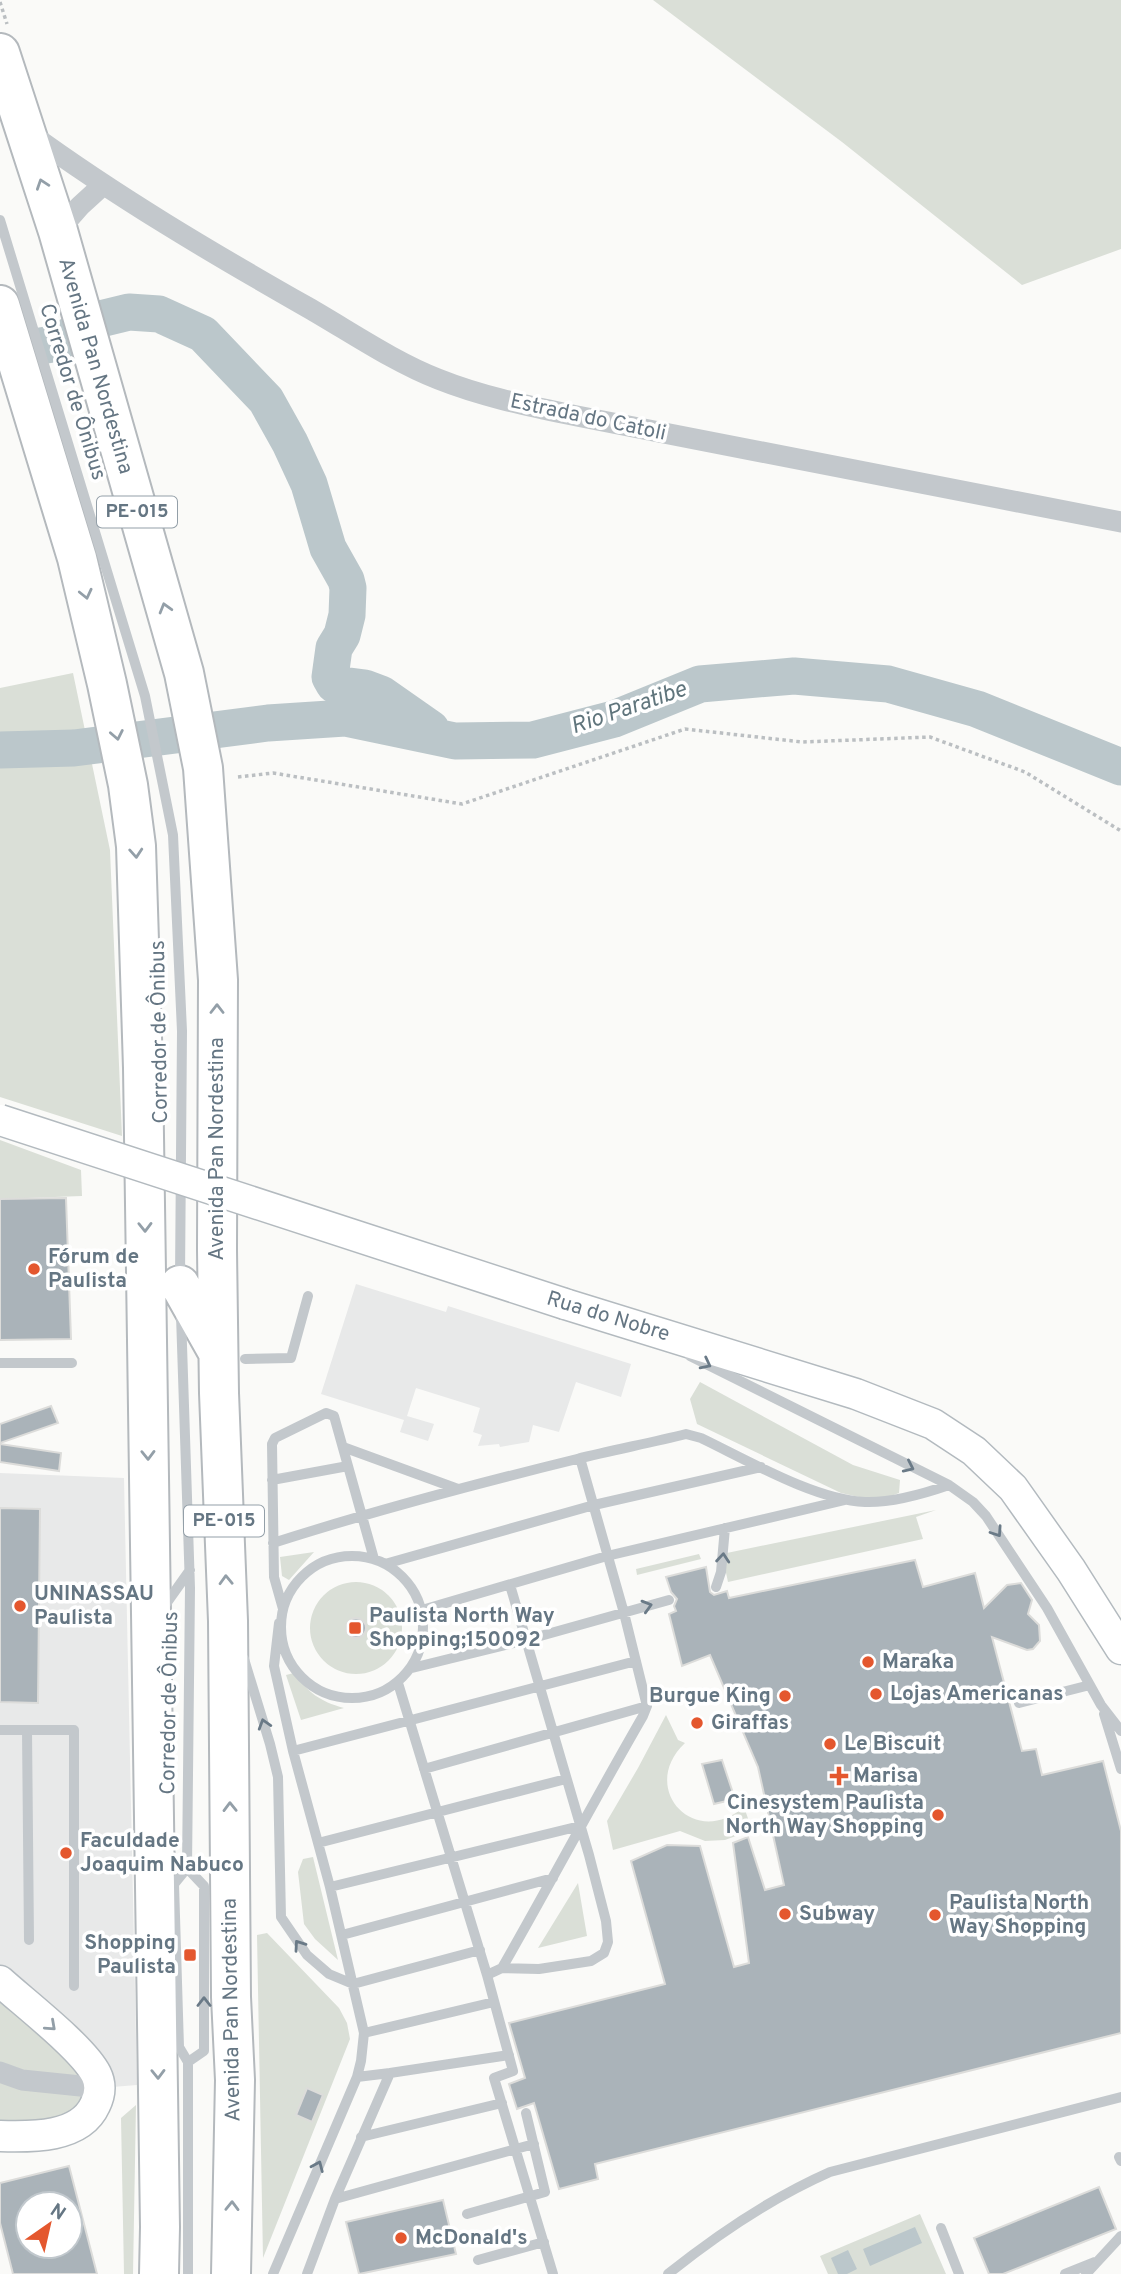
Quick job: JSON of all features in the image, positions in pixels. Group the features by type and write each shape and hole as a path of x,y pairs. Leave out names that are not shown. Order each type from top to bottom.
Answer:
{"highway":[{"name":"Avenida Pan Nordestina","path":"0,52 60,240 184,673 221,773 218,980 232,1357 228,1621 231,1997 235,2080 231,2274"},
{"name":"PE-015","path":"0,305 30,362 77,558 123,680 144,779 136,846 142,1011 159,2274"},
{"path":"180,1285 232,1357"},
{"path":"160,2227 182,2274"}],"main road":[{"name":"Rua do Nobre","path":"0,1120 565,1304 856,1394 933,1424 974,1451 1013,1488 1121,1649"},
{"path":"0,1980 72,2046 96,2073 100,2088 90,2116 82,2123 35,2137 0,2136"}],"street":[{"name":"Estrada do Catoli","path":"23,129 103,185 226,261 378,348 464,389 496,399 590,419 1121,522"},
{"path":"60,240 80,206 103,185"},
{"path":"0,2072 22,2080 100,2088"}],"lane":[{"name":"Corredor de Ônibus","path":"0,220 12,261 30,362"},
{"name":"Corredor de Ônibus","path":"144,779 173,835 182,1031 180,1285 190,1570 187,1868 174,1884 178,2047 188,2062 188,2274"},
{"path":"232,1357 291,1358 308,1296"},
{"path":"624,1322 948,1485 973,1502 986,1516 1048,1608 1101,1705 1121,1731"},
{"path":"0,1363 72,1363"},
{"path":"283,1609 274,1577 272,1441 326,1413 332,1414 343,1447 374,1559"},
{"path":"273,1543 459,1489 686,1434 701,1438 798,1484 845,1500 880,1502 926,1493 948,1485"},
{"path":"343,1447 459,1489"},
{"path":"502,1968 647,1706 580,1458"},
{"path":"272,1480 348,1466"},
{"path":"386,1564 594,1505 761,1467"},
{"path":"422,1610 607,1556 845,1500"},
{"path":"716,1587 721,1572 725,1528"},
{"path":"272,2274 356,2077 362,2061 364,2033 274,1666 279,1623 289,1594 298,1580 318,1565 341,1557 358,1556 386,1564 402,1576 414,1592 422,1610 424,1630 421,1650 412,1668 398,1683 379,1694 358,1699 335,1697 315,1689 298,1674 283,1646 279,1623"},
{"path":"150,1630 173,1591 190,1570"},
{"path":"487,1975 502,1968 520,1970 591,1961 604,1953 608,1942 606,1921 580,1826 510,1585"},
{"path":"412,1668 670,1600"},
{"path":"228,1621 242,1654 278,1777 281,1917 307,1955 329,1974 353,1984 480,1950"},
{"path":"293,1751 636,1661"},
{"path":"398,1683 466,1903 509,2055 513,2071 494,2078 552,2274"},
{"path":"1019,1703 1090,1685"},
{"path":"1101,1705 1121,1769"},
{"path":"424,1769 647,1706"},
{"path":"0,1730 74,1730 74,1986"},
{"path":"27,1730 29,1940"},
{"path":"318,1843 566,1779"},
{"path":"330,1887 580,1826"},
{"path":"187,1868 204,1886 204,2051 188,2062"},
{"path":"341,1935 554,1878"},
{"path":"364,2033 494,2002"},
{"path":"356,2077 509,2055"},
{"path":"307,2274 335,2199 390,2073"},
{"path":"668,2274 725,2231 791,2189 830,2172 1121,2097"},
{"path":"361,2137 502,2102"},
{"path":"467,2214 545,2192 526,2113"},
{"path":"335,2199 534,2144"},
{"path":"941,2228 959,2274"},
{"path":"1086,2274 1121,2236"},
{"path":"478,2260 544,2242"},
{"path":"1065,2274 1100,2260"}],"path":[{"path":"221,773 272,773 462,804 685,729 802,742 930,737 1025,772 1121,831"}],"shaded area":[{"path":"653,0 1121,0 1121,249 1022,285 842,142"},
{"path":"73,673 110,850 122,1136 0,1097 0,688"},
{"path":"0,1140 81,1170 82,1196 0,1199"},
{"path":"356,1284 446,1312 448,1306 631,1364 621,1397 576,1382 559,1432 533,1425 529,1442 500,1447 499,1444 478,1446 482,1435 473,1432 480,1408 416,1388 407,1416 434,1424 428,1441 400,1432 404,1420 321,1394"},
{"path":"700,1382 853,1465 900,1480 899,1493 877,1501 841,1493 697,1424 690,1399"},
{"name":"Faculdade Joaquim Nabuco","path":"0,1473 124,1478 137,2085 100,2088 0,1981"},
{"path":"936,1510 916,1517 923,1539 728,1582 722,1554"},
{"path":"314,1552 289,1580 282,1576 280,1557"},
{"path":"699,1554 701,1559 637,1575 636,1569"},
{"path":"356,1582 373,1586 388,1596 398,1611 402,1628 398,1645 388,1660 373,1670 356,1674 339,1670 324,1660 314,1645 310,1628 314,1611 324,1596 339,1586"},
{"path":"294,1673 315,1695 344,1708 301,1720 286,1675"},
{"path":"666,1715 678,1740 685,1743 672,1760 667,1778 670,1794 678,1808 691,1817 707,1821 725,1818 744,1807 752,1830 725,1840 705,1841 680,1831 613,1850 607,1821"},
{"path":"313,1857 338,1960 315,1939 304,1924 298,1872 303,1859"},
{"path":"578,1883 587,1936 538,1948"},
{"path":"267,1933 339,2008 347,2023 350,2039 263,2258 257,1935"},
{"path":"0,1986 83,2064 86,2117 0,2131"},
{"path":"136,2105 133,2274 124,2274 121,2118"},
{"path":"920,2214 946,2274 828,2274 820,2256"},
{"path":"915,2227 922,2243 870,2266 863,2249"},
{"path":"848,2250 857,2269 847,2274 838,2274 831,2258"}],"building":[{"name":"Fórum de Paulista","path":"66,1198 71,1339 0,1340 0,1199"},
{"path":"51,1406 58,1423 0,1443 0,1424"},
{"path":"0,1444 61,1453 59,1471 0,1462"},
{"name":"UNINASSAU Paulista","path":"0,1508 40,1509 38,1703 0,1702"},
{"name":"Paulista North Way Shopping","path":"915,1560 923,1587 975,1573 984,1608 1007,1585 1021,1583 1032,1600 1028,1614 1039,1625 1040,1641 1033,1649 1027,1650 992,1637 1022,1751 1036,1749 1042,1775 1103,1761 1121,1831 1121,2033 595,2164 598,2179 559,2189 534,2103 517,2109 509,2084 525,2078 509,2023 665,1984 631,1861 667,1845 700,1846 734,1967 749,1963 733,1843 748,1837 765,1890 784,1885 758,1767 710,1655 682,1666 669,1614 676,1611 674,1606 677,1599 671,1592 666,1577 706,1567 710,1592 714,1595 727,1591 729,1598"},
{"path":"356,1618 363,1621 366,1628 363,1635 356,1638 349,1635 346,1628 349,1621"},
{"path":"722,1760 735,1799 714,1804 702,1764"},
{"path":"307,2088 323,2095 312,2122 296,2115"},
{"path":"69,2166 75,2190 14,2190 14,2260 84,2260 84,2224 97,2274 13,2274 0,2223 0,2183"},
{"path":"1099,2187 1116,2229 1003,2274 989,2274 974,2238"},
{"name":"McDonald's","path":"443,2200 456,2254 359,2274 346,2222"}],"waterway":[{"path":"0,353 58,343 92,321 129,312 159,314 203,334 266,400 309,484 328,548 346,580 347,615 342,635 334,648 330,677 334,684 365,688 381,694 431,729"},
{"name":"Rio Paratibe","path":"0,750 74,748 268,723 345,718 455,741 533,740 614,719 700,684 794,676 888,684 977,709 1121,767"}],"place":[{"name":"Fórum de Paulista","path":"34,1269"},
{"name":"UNINASSAU Paulista","path":"20,1606"},
{"name":"Paulista North Way Shopping;150092","path":"355,1628"},
{"name":"Maraka","path":"868,1662"},
{"name":"Lojas Americanas","path":"876,1694"},
{"name":"Burgue King","path":"785,1696"},
{"name":"Giraffas","path":"697,1723"},
{"name":"Le Biscuit","path":"830,1744"},
{"name":"Marisa","path":"839,1776"},
{"name":"Cinesystem Paulista North Way Shopping","path":"938,1815"},
{"name":"Faculdade Joaquim Nabuco","path":"66,1853"},
{"name":"Subway","path":"785,1914"},
{"name":"Paulista North Way Shopping","path":"935,1915"},
{"name":"Shopping Paulista","path":"190,1955"},
{"name":"McDonald's","path":"401,2238"}]}
